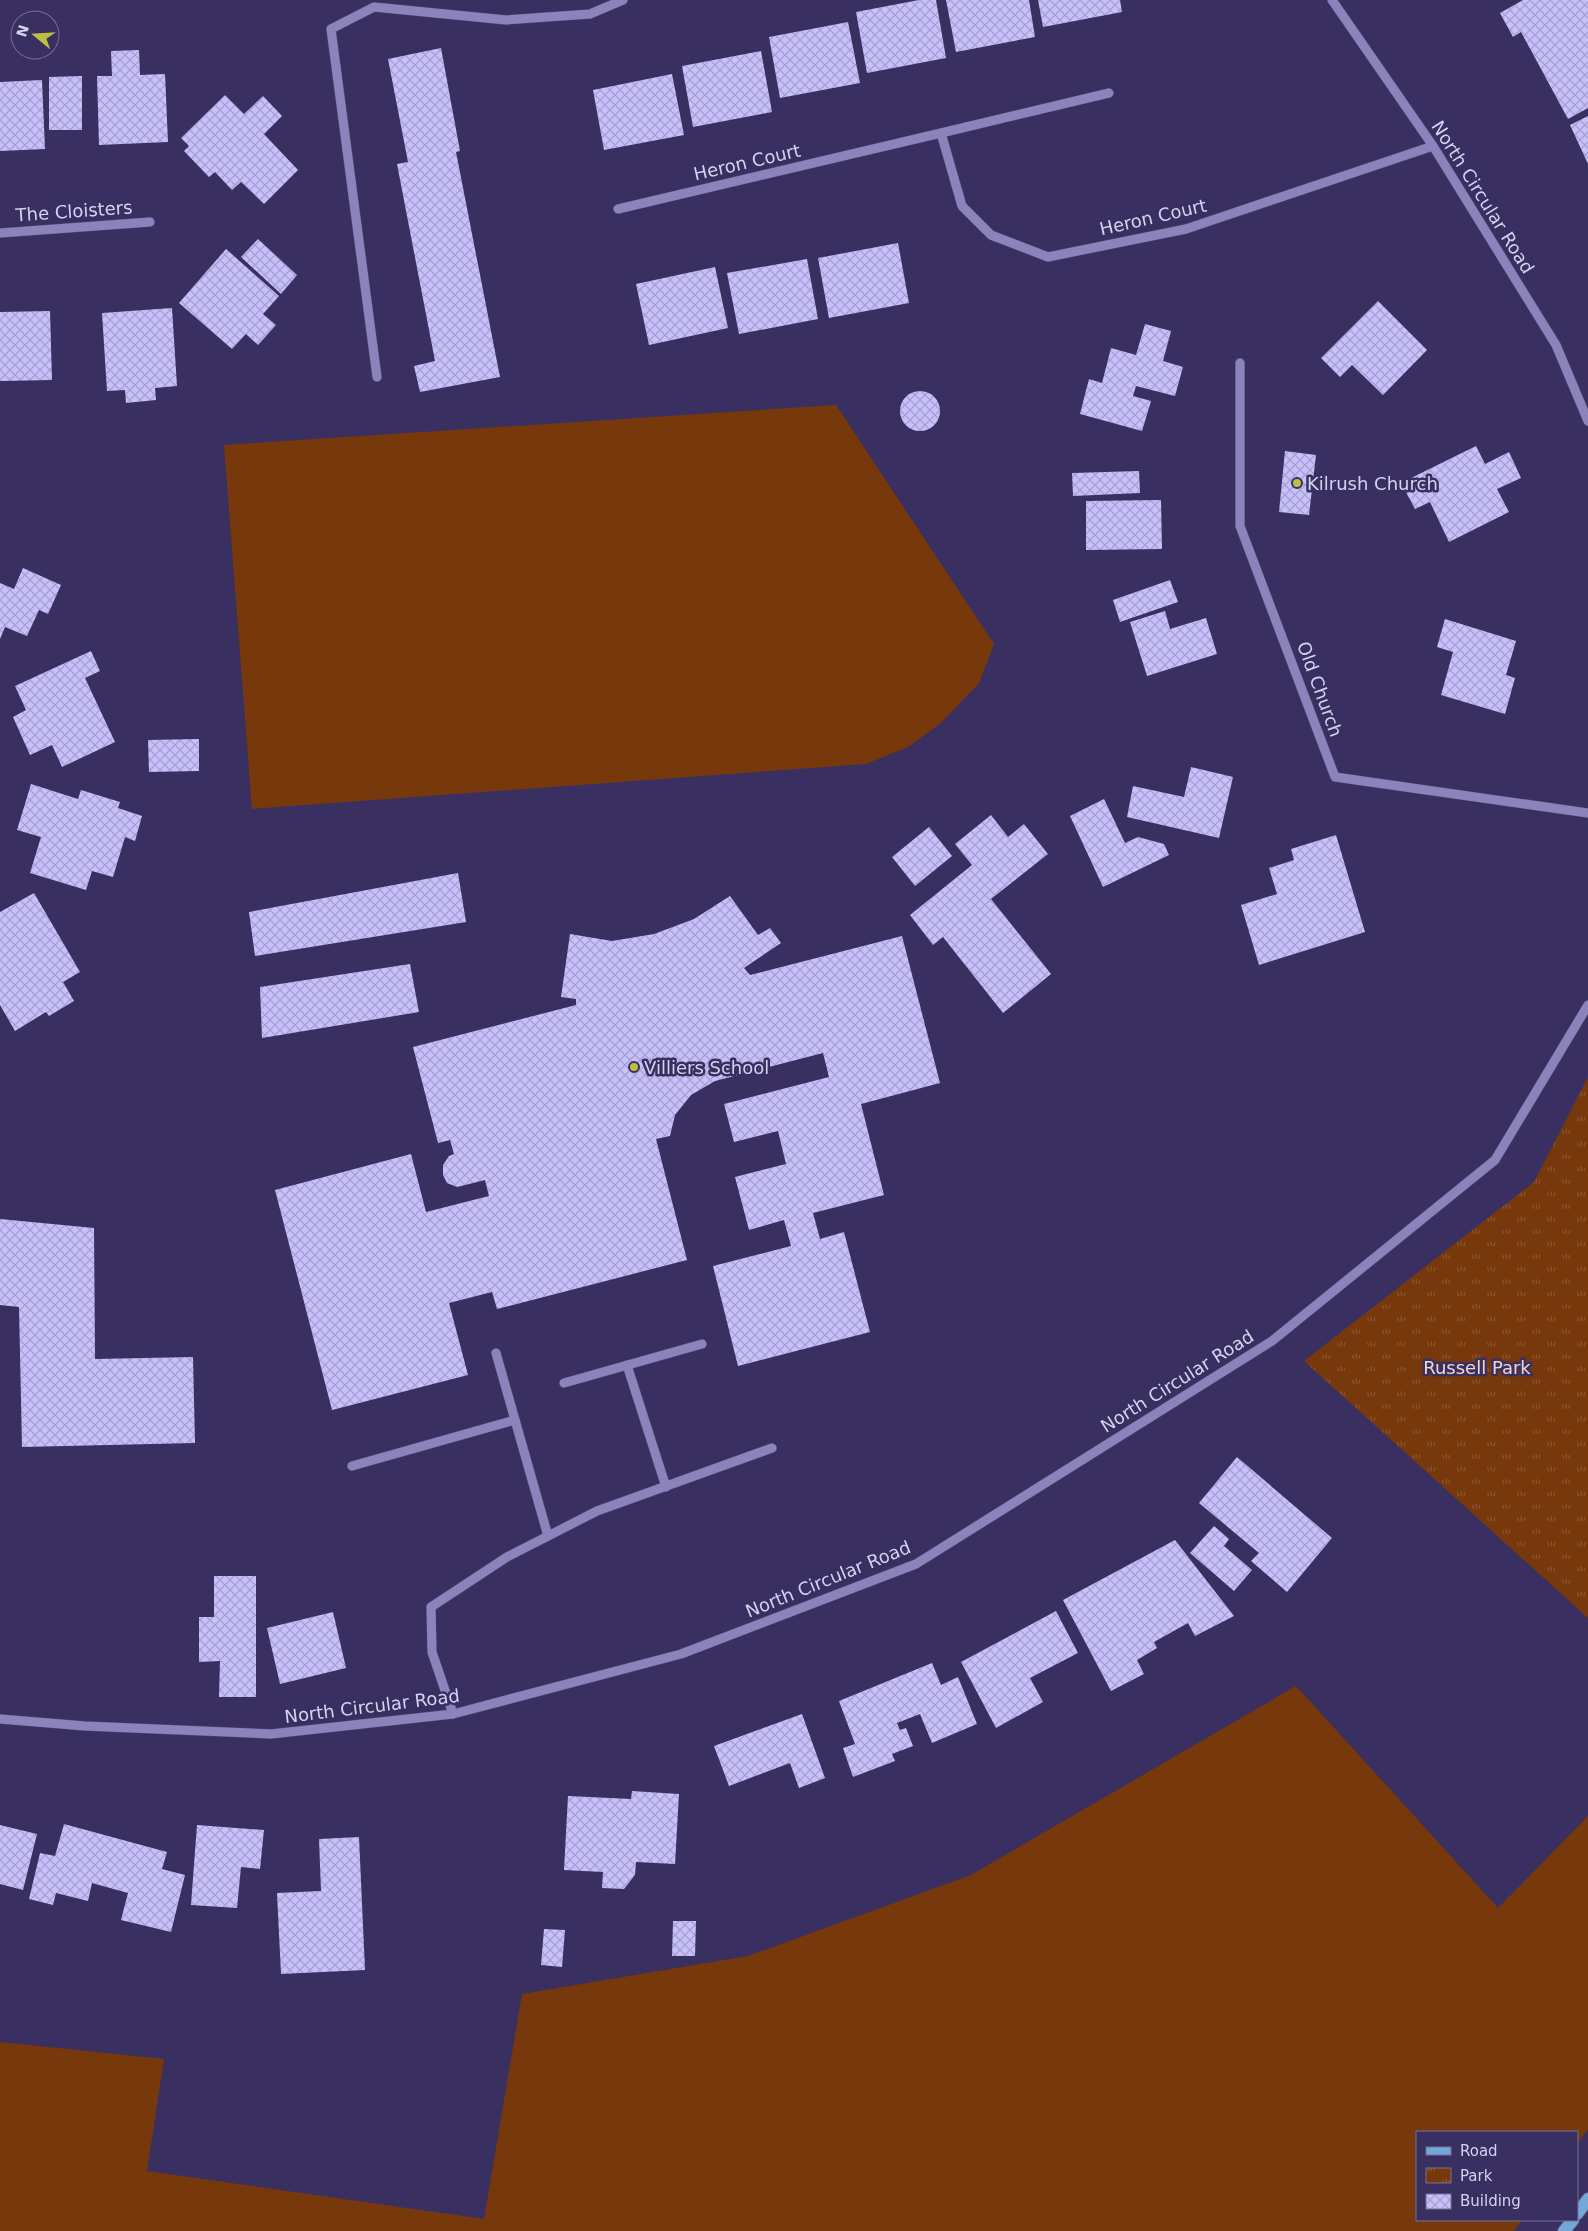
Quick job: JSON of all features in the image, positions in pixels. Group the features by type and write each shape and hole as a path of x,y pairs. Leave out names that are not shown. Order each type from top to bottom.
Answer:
{"main road":[{"path":"1578,2213 1588,2198"},
{"path":"1564,2231 1572,2221"}],"street":[{"path":"377,377 331,29 374,7 506,20 590,14 623,0"},
{"name":"North Circular Road","path":"1332,0 1433,146 1556,345 1588,421"},
{"name":"Heron Court","path":"618,209 1109,93"},
{"name":"Heron Court","path":"941,133 962,206 991,236 1048,257 1186,229 1433,146"},
{"name":"The Cloisters","path":"0,233 150,222"},
{"name":"Old Church","path":"1240,363 1240,526 1335,777 1588,813"},
{"name":"North Circular Road","path":"0,1719 85,1726 271,1734 453,1714 681,1654 916,1564 1272,1341 1495,1160 1588,1005"},
{"path":"564,1383 702,1344"},
{"path":"496,1353 548,1536"},
{"path":"628,1365 666,1487"},
{"path":"352,1466 515,1420"},
{"path":"453,1714 432,1652 431,1607 507,1557 596,1511 772,1448"}],"green space":[{"path":"836,405 994,644 979,683 941,723 908,747 866,764 252,809 224,445"},
{"name":"Russell Park","path":"1588,1077 1588,1618 1304,1361 1534,1182"},
{"path":"1296,1686 1498,1908 1588,1816 1588,2129 1578,2143 1578,2131 1416,2131 1416,2221 1521,2221 1514,2231 0,2231 0,2042 164,2059 147,2171 484,2219 522,1994 748,1956 971,1875"}],"building":[{"path":"919,0 936,0 946,58 867,73 856,12"},
{"path":"946,0 1029,0 1035,37 956,52"},
{"path":"1038,0 1120,0 1122,12 1043,27"},
{"path":"1523,0 1588,0 1588,108 1568,119 1521,32 1513,37 1500,13"},
{"path":"848,22 860,83 780,98 769,37"},
{"path":"441,48 460,151 456,152 500,377 420,392 414,366 435,361 397,164 408,162 388,59"},
{"path":"139,50 140,75 165,74 168,142 99,145 97,76 112,76 111,51"},
{"path":"761,51 772,112 693,127 682,66"},
{"path":"672,74 684,135 604,150 593,90"},
{"path":"82,76 82,130 49,130 49,77"},
{"path":"42,80 45,149 0,151 0,82"},
{"path":"225,95 244,114 263,96 282,116 264,134 298,170 264,204 241,182 232,190 215,172 209,177 184,151 189,146 181,138"},
{"path":"1588,116 1588,164 1570,125"},
{"path":"258,239 297,275 281,294 241,257"},
{"path":"898,243 909,303 829,318 818,258"},
{"path":"226,249 279,296 263,314 276,325 258,345 246,334 232,349 179,303"},
{"path":"807,259 818,319 739,334 727,273"},
{"path":"715,267 728,328 649,345 636,284"},
{"path":"1378,301 1427,350 1383,395 1352,365 1340,377 1321,358"},
{"path":"172,308 177,386 155,388 156,400 126,403 125,390 107,391 102,313"},
{"path":"50,311 52,380 0,381 0,312"},
{"path":"1145,324 1171,331 1163,361 1183,367 1175,396 1136,386 1133,396 1151,401 1142,431 1080,414 1089,379 1102,383 1111,348 1136,355"},
{"path":"924,391 931,394 937,400 940,411 939,419 931,428 924,431 916,431 909,428 901,419 900,407 903,400 912,392"},
{"path":"1476,446 1485,464 1509,452 1521,478 1497,489 1509,512 1449,542 1430,502 1415,509 1401,483"},
{"name":"Kilrush Church","path":"1285,451 1316,455 1309,515 1279,512"},
{"path":"1139,471 1140,493 1073,496 1072,473"},
{"path":"1161,500 1162,549 1086,550 1086,501"},
{"path":"23,568 61,585 48,614 39,610 27,636 5,627 0,639 0,583 14,589"},
{"path":"1170,580 1178,602 1120,622 1113,600"},
{"path":"1165,611 1170,629 1206,618 1217,654 1147,676 1130,622"},
{"path":"1445,619 1516,641 1506,675 1515,678 1505,714 1441,695 1453,652 1437,647"},
{"path":"91,651 100,671 85,678 115,742 62,767 52,745 30,755 13,717 26,710 15,686"},
{"path":"199,739 199,771 149,772 148,740"},
{"path":"1191,767 1233,777 1219,838 1127,817 1133,786 1184,797"},
{"path":"31,784 78,799 81,790 120,802 118,808 142,816 135,841 125,837 113,877 92,871 86,890 30,873 41,837 17,830"},
{"path":"1104,799 1125,843 1138,837 1164,844 1169,855 1103,887 1070,816"},
{"path":"991,815 1008,837 1024,824 1048,854 991,899 1051,974 1003,1013 943,937 933,945 910,915 972,865 955,844"},
{"path":"929,827 952,856 915,886 892,857"},
{"path":"1336,835 1365,932 1259,965 1241,905 1277,894 1269,868 1294,860 1291,849"},
{"path":"458,873 466,922 255,956 249,912"},
{"path":"34,893 80,972 63,982 74,1001 49,1016 46,1012 15,1031 0,1005 0,912"},
{"path":"730,896 758,935 770,928 781,943 744,968 750,975 902,936 940,1083 861,1104 884,1195 813,1213 820,1239 844,1232 870,1332 738,1366 713,1266 791,1246 784,1220 749,1230 735,1177 786,1164 778,1131 734,1142 724,1104 829,1077 823,1053 715,1081 691,1095 675,1115 670,1136 656,1139 687,1260 497,1309 492,1292 449,1303 468,1375 332,1410 275,1190 411,1154 426,1212 489,1196 485,1180 457,1187 447,1183 443,1175 443,1165 449,1156 454,1154 450,1140 438,1143 413,1047 576,1005 576,999 561,997 570,934 612,941 654,934 694,919"},
{"path":"410,964 419,1012 262,1038 260,987"},
{"path":"0,1219 94,1228 95,1359 193,1357 195,1443 22,1447 19,1307 0,1305"},
{"path":"1237,1457 1332,1538 1287,1592 1251,1561 1259,1553 1199,1503"},
{"path":"1214,1526 1229,1539 1224,1546 1252,1570 1234,1591 1190,1553"},
{"path":"1175,1540 1234,1616 1195,1636 1188,1623 1154,1642 1157,1648 1137,1660 1144,1674 1111,1691 1063,1600"},
{"path":"214,1576 256,1576 256,1697 219,1697 220,1661 199,1662 199,1617 214,1617"},
{"path":"1056,1611 1078,1653 1030,1678 1043,1702 996,1728 961,1662"},
{"path":"333,1612 346,1668 280,1684 267,1628"},
{"path":"932,1663 941,1685 958,1677 977,1724 932,1743 920,1714 897,1723 900,1730 906,1728 913,1746 892,1754 895,1761 853,1777 843,1748 855,1744 839,1701"},
{"path":"802,1714 825,1778 799,1788 790,1763 729,1786 714,1746"},
{"path":"632,1791 679,1794 675,1864 636,1862 635,1875 624,1889 602,1888 603,1872 564,1870 568,1796 631,1799"},
{"path":"64,1824 167,1852 162,1869 185,1875 171,1932 121,1920 128,1893 92,1883 88,1901 56,1893 53,1905 29,1899 40,1853 55,1856"},
{"path":"0,1825 37,1834 23,1890 0,1884"},
{"path":"197,1825 264,1830 260,1869 241,1867 237,1908 191,1905"},
{"path":"359,1837 365,1970 281,1974 277,1893 321,1891 319,1839"},
{"path":"673,1921 696,1921 695,1956 672,1956"},
{"path":"544,1929 565,1930 562,1967 541,1965"}],"place":[{"name":"Kilrush Church","path":"1297,483"},
{"name":"Villiers School","path":"634,1067"}]}
